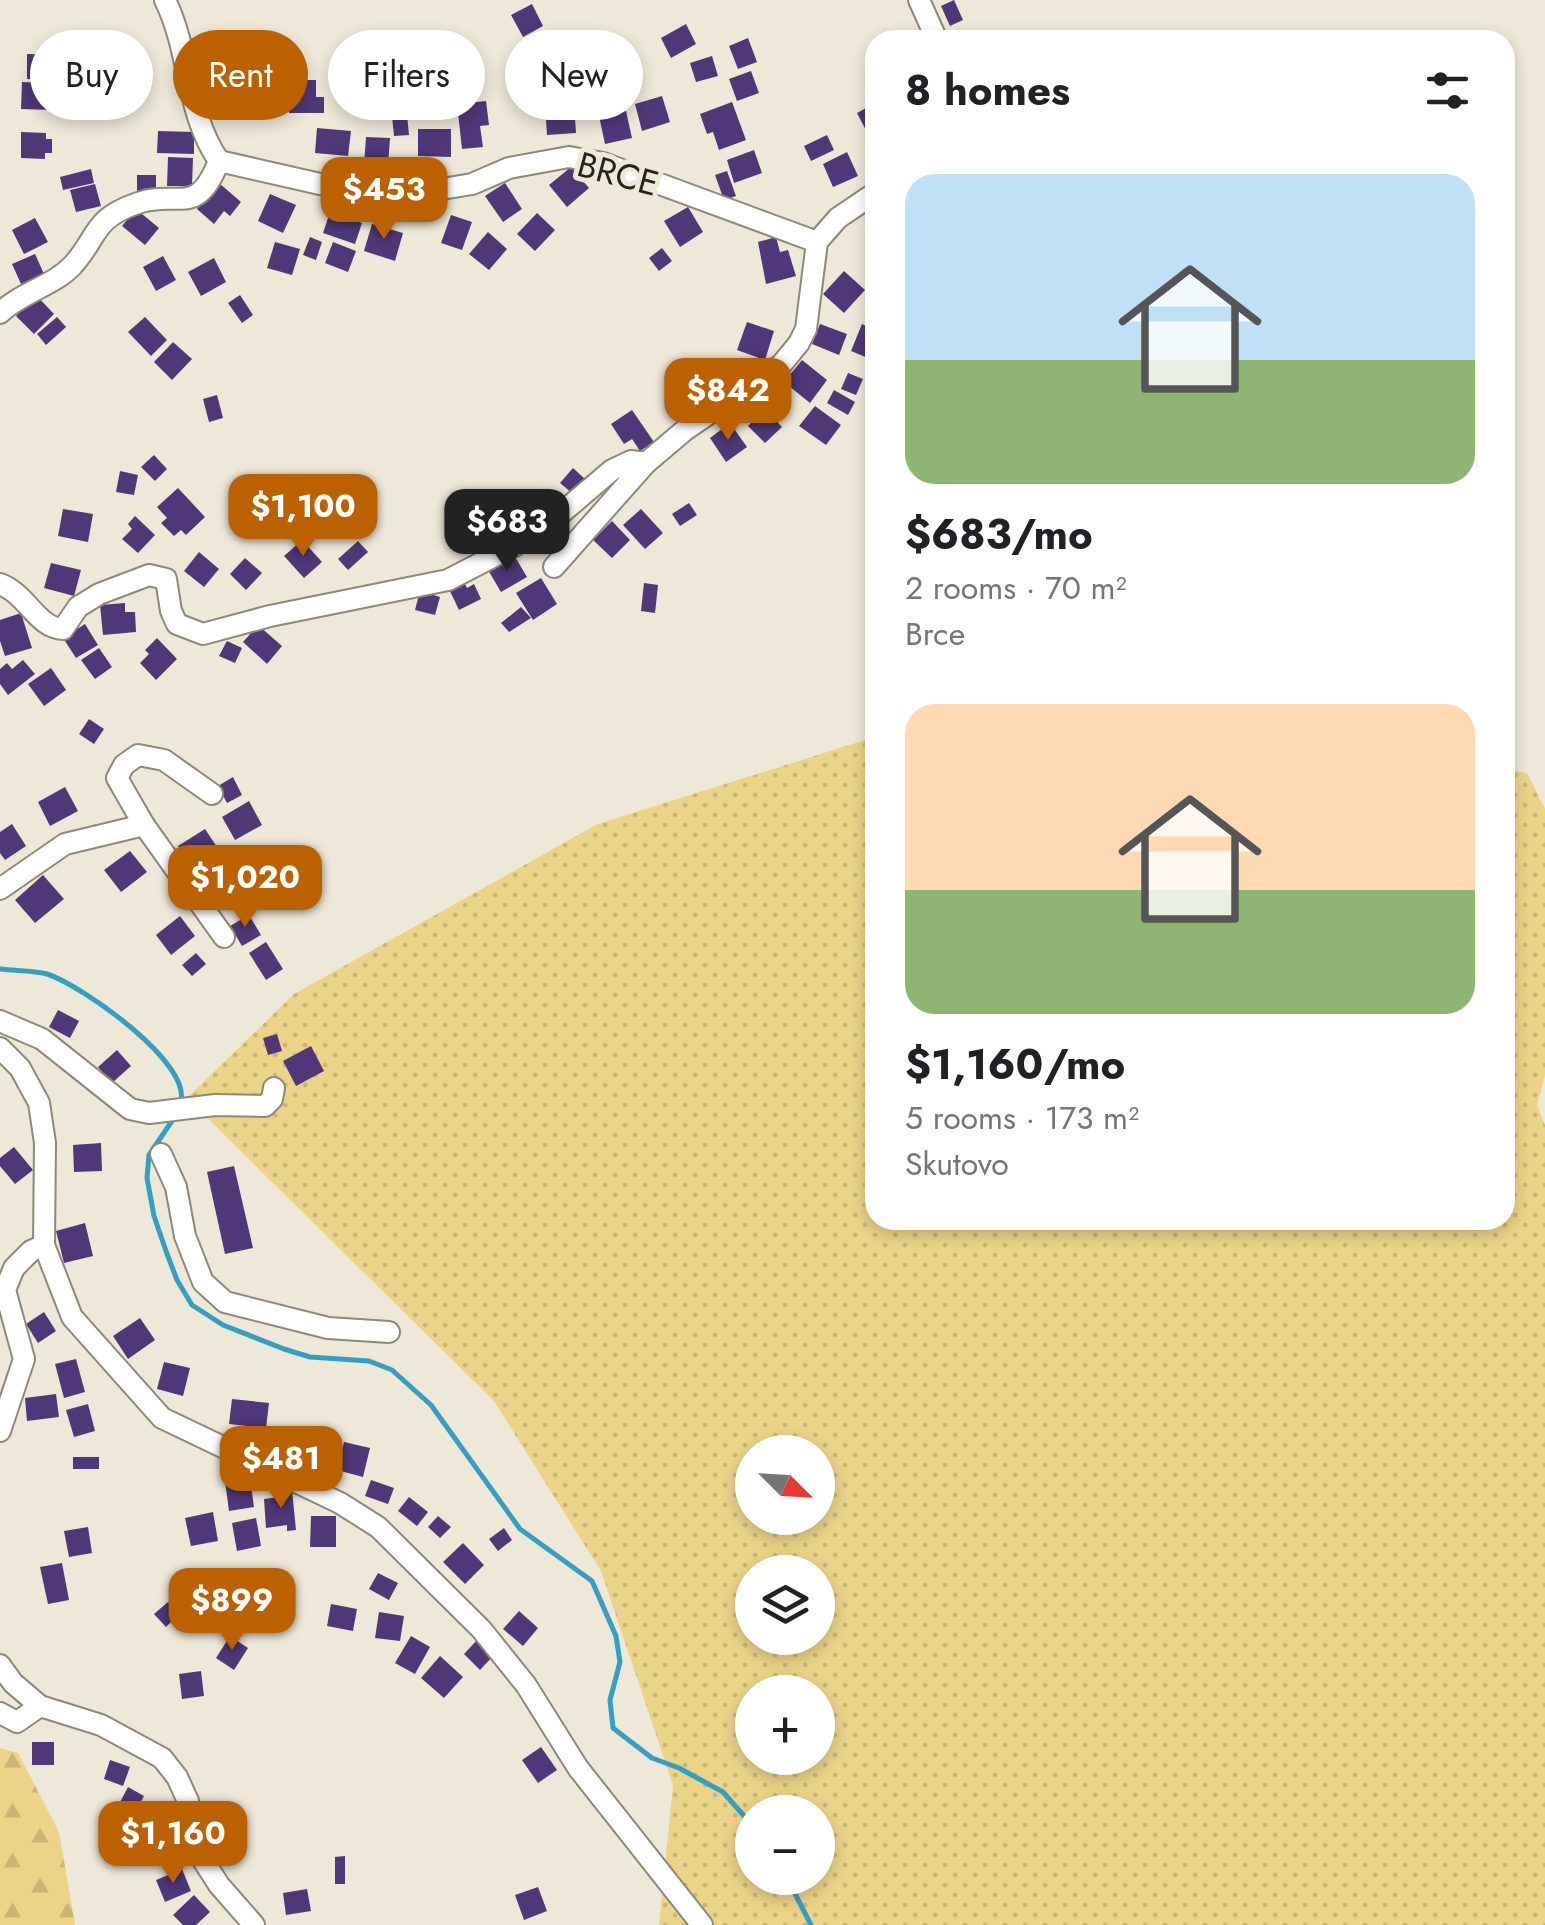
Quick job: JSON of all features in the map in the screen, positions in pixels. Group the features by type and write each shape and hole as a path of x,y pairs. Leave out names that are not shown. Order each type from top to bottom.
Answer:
{"street":[{"path":"0,313 71,267 102,221 141,202 194,197 211,182 219,161 196,119 188,71 165,0"},
{"path":"919,0 932,30"},
{"name":"BRCE","path":"219,161 320,184 430,192 472,184 508,168 569,157 603,163 817,242"},
{"path":"554,568 646,463 684,430 781,365 800,343 810,312 817,242 838,218 865,200"},
{"path":"0,584 16,591 46,625 64,629 78,606 149,575 166,580 177,624 203,634 270,616 448,580 552,521 612,470 630,460 646,463"},
{"path":"212,794 164,760 138,755 124,765 117,778 144,825 224,937"},
{"path":"0,888 65,844 144,825"},
{"path":"0,1021 42,1039 130,1110 148,1113 265,1106 272,1099 274,1088"},
{"path":"0,1048 20,1068 39,1103 45,1143 44,1246 72,1318 162,1418 340,1503 378,1527 481,1629 526,1685 578,1768 702,1925"},
{"path":"161,1154 176,1187 186,1236 203,1282 225,1302 328,1328 389,1332"},
{"path":"0,1432 24,1359 5,1290 14,1268 31,1251 44,1246"},
{"path":"0,1665 13,1683 40,1706 101,1725 162,1758 177,1777 188,1801 192,1843 219,1885 254,1925"},
{"path":"0,1713 17,1722 40,1706"}],"green space":[{"path":"865,740 865,1230 1515,1230 1515,771 1527,773 1545,809 1545,1075 1537,1105 1545,1125 1545,1925 659,1925 673,1785 601,1571 494,1401 187,1098 294,994 598,824"},
{"path":"0,1748 18,1753 59,1832 75,1925 0,1925"}],"building":[{"path":"954,0 963,20 950,26 941,6"},
{"path":"532,4 543,26 519,30 511,15"},
{"path":"686,24 696,44 671,58 661,38"},
{"path":"748,38 757,62 738,69 729,46"},
{"path":"27,54 30,54 30,79"},
{"path":"712,56 718,76 696,82 690,63"},
{"path":"751,71 759,93 737,101 729,79"},
{"path":"308,80 316,80 316,97 324,97 324,113 308,113"},
{"path":"22,82 30,82 30,109 21,109"},
{"path":"662,96 670,122 642,131 639,120 643,120 643,102"},
{"path":"485,101 489,125 480,126 483,147 462,149 459,120 485,120"},
{"path":"732,102 746,140 719,150 713,132 707,134 700,114"},
{"path":"865,109 865,128 857,113"},
{"path":"392,120 408,120 409,135 394,136"},
{"path":"546,120 575,120 576,133 547,135"},
{"path":"600,120 628,120 632,138 605,144"},
{"path":"317,128 351,131 348,156 315,153"},
{"path":"418,129 451,129 451,157 418,156"},
{"path":"158,131 194,132 194,154 157,153"},
{"path":"21,132 46,133 46,139 52,139 52,153 45,153 45,159 21,158"},
{"path":"827,135 834,150 811,161 804,146"},
{"path":"366,137 390,138 388,166 364,165"},
{"path":"754,150 762,173 734,183 727,160"},
{"path":"847,152 858,176 833,187 823,164"},
{"path":"168,157 193,158 192,186 167,186"},
{"path":"571,167 589,188 567,207 549,185"},
{"path":"91,169 94,183 63,190 60,177"},
{"path":"727,171 736,196 724,200 715,175"},
{"path":"137,175 156,175 156,193 137,194"},
{"path":"219,183 241,202 230,216 224,211 214,224 197,209"},
{"path":"505,183 522,209 503,222 485,196"},
{"path":"95,184 101,206 76,212 70,190"},
{"path":"270,194 296,205 283,233 258,221"},
{"path":"688,207 703,232 680,247 664,221"},
{"path":"136,209 159,228 145,245 122,226"},
{"path":"330,212 362,223 355,244 323,233"},
{"path":"537,213 555,230 535,251 517,234"},
{"path":"451,215 472,222 462,250 441,243"},
{"path":"35,218 48,242 24,254 12,230"},
{"path":"372,224 403,233 395,261 364,251"},
{"path":"488,232 507,249 489,270 469,254"},
{"path":"310,237 322,242 316,260 303,255"},
{"path":"776,237 780,252 788,250 796,276 766,284 758,242"},
{"path":"275,242 300,249 292,275 267,268"},
{"path":"333,242 356,251 348,272 325,263"},
{"path":"662,248 672,261 659,271 649,258"},
{"path":"35,254 44,274 21,284 12,264"},
{"path":"163,256 176,280 156,291 143,267"},
{"path":"214,258 226,282 201,296 188,272"},
{"path":"844,271 865,290 844,313 823,294"},
{"path":"36,295 54,314 34,334 16,316"},
{"path":"240,295 253,315 242,323 228,303"},
{"path":"57,317 66,327 46,345 37,334"},
{"path":"145,317 167,340 151,356 128,332"},
{"path":"747,322 774,331 765,360 737,350"},
{"path":"820,324 847,334 839,355 812,344"},
{"path":"862,324 865,325 865,357 851,351"},
{"path":"173,342 192,359 172,380 154,362"},
{"path":"802,360 827,380 810,403 784,382"},
{"path":"848,373 863,379 856,395 841,389"},
{"path":"834,390 855,402 848,415 827,403"},
{"path":"217,395 223,418 209,422 203,399"},
{"path":"815,406 841,425 826,445 799,426"},
{"path":"765,409 782,427 765,443 748,426"},
{"path":"632,410 654,442 640,451 632,439 624,444 611,424"},
{"path":"730,423 747,447 726,462 710,438"},
{"path":"154,455 167,469 155,481 141,467"},
{"path":"573,468 585,479 573,494 560,483"},
{"path":"120,471 138,475 134,495 116,492"},
{"path":"178,488 205,517 186,535 181,530 174,536 161,523 167,518 157,507"},
{"path":"529,503 542,520 525,532 512,515"},
{"path":"689,503 697,515 680,526 672,514"},
{"path":"63,509 93,514 88,542 58,536"},
{"path":"641,509 663,533 645,549 623,525"},
{"path":"135,516 155,535 138,553 122,539 132,529 128,524"},
{"path":"612,521 630,540 612,558 593,540"},
{"path":"302,540 322,562 304,578 284,556"},
{"path":"358,541 368,552 348,570 338,559"},
{"path":"199,552 219,569 204,587 184,571"},
{"path":"514,555 527,577 501,592 488,570"},
{"path":"245,558 262,573 246,590 230,574"},
{"path":"51,563 81,570 74,596 44,588"},
{"path":"541,578 557,604 533,620 516,593"},
{"path":"464,582 467,588 474,584 481,599 459,610 449,589"},
{"path":"644,583 658,585 655,613 641,611"},
{"path":"420,591 440,597 435,615 415,610"},
{"path":"125,603 125,612 135,612 136,632 103,635 100,605"},
{"path":"521,607 531,618 509,632 501,623"},
{"path":"21,613 32,648 5,656 0,620"},
{"path":"85,624 98,645 76,658 63,638"},
{"path":"258,625 282,646 267,664 243,642"},
{"path":"157,638 177,659 156,680 140,663 149,654 145,650"},
{"path":"227,641 242,648 235,663 219,656"},
{"path":"99,648 112,667 95,679 81,660"},
{"path":"23,660 35,674 8,695 0,684 0,669 7,663 12,669"},
{"path":"51,668 66,690 44,706 28,684"},
{"path":"89,719 104,729 94,744 79,734"},
{"path":"233,777 242,795 227,803 218,786"},
{"path":"65,787 78,811 50,826 38,802"},
{"path":"249,801 262,825 235,840 222,817"},
{"path":"12,824 26,846 5,860 0,853 0,832"},
{"path":"205,829 219,850 192,867 178,846"},
{"path":"130,851 147,872 121,892 104,870"},
{"path":"43,875 64,899 35,923 15,900"},
{"path":"227,875 238,894 222,904 211,885"},
{"path":"249,915 261,935 242,946 230,926"},
{"path":"180,916 195,936 171,955 156,935"},
{"path":"266,942 283,969 266,980 249,953"},
{"path":"196,953 206,964 192,976 182,965"},
{"path":"58,1010 79,1021 70,1038 49,1027"},
{"path":"277,1034 282,1051 268,1055 263,1038"},
{"path":"311,1046 324,1071 296,1086 283,1061"},
{"path":"117,1050 131,1066 112,1083 98,1067"},
{"path":"101,1143 102,1171 74,1172 73,1145"},
{"path":"14,1147 33,1170 15,1184 0,1166 0,1158"},
{"path":"234,1166 253,1248 225,1254 207,1172"},
{"path":"85,1223 93,1256 64,1263 56,1231"},
{"path":"44,1312 56,1331 38,1343 26,1324"},
{"path":"140,1318 155,1340 128,1359 113,1336"},
{"path":"76,1359 85,1392 64,1398 55,1364"},
{"path":"164,1362 190,1368 183,1396 157,1389"},
{"path":"56,1394 59,1417 27,1421 25,1398"},
{"path":"232,1399 269,1403 266,1428 229,1424"},
{"path":"88,1404 95,1431 74,1437 66,1410"},
{"path":"344,1442 370,1448 363,1477 337,1470"},
{"path":"275,1449 304,1461 300,1470 271,1458"},
{"path":"73,1457 99,1457 99,1469 73,1469"},
{"path":"250,1478 254,1507 229,1511 225,1481"},
{"path":"371,1480 394,1488 388,1504 365,1496"},
{"path":"292,1490 296,1530 287,1531 287,1525 266,1528 264,1499"},
{"path":"409,1497 428,1512 417,1526 398,1511"},
{"path":"213,1512 218,1541 191,1546 185,1518"},
{"path":"311,1516 336,1516 336,1547 310,1547"},
{"path":"438,1516 451,1527 440,1538 428,1527"},
{"path":"256,1518 261,1546 237,1551 232,1523"},
{"path":"88,1527 92,1553 69,1557 64,1531"},
{"path":"504,1528 512,1540 498,1551 489,1539"},
{"path":"463,1543 484,1565 465,1584 443,1562"},
{"path":"62,1563 69,1600 48,1604 40,1567"},
{"path":"378,1573 398,1583 389,1600 369,1589"},
{"path":"273,1588 283,1611 262,1620 252,1597"},
{"path":"168,1602 179,1614 166,1627 154,1614"},
{"path":"245,1604 258,1620 241,1634 228,1618"},
{"path":"331,1604 357,1609 353,1631 327,1626"},
{"path":"519,1611 538,1628 523,1646 503,1629"},
{"path":"379,1612 404,1616 400,1641 375,1638"},
{"path":"230,1636 248,1648 234,1670 216,1658"},
{"path":"411,1636 430,1647 415,1674 395,1663"},
{"path":"477,1640 493,1656 480,1670 464,1654"},
{"path":"440,1656 463,1677 444,1698 421,1678"},
{"path":"201,1671 204,1696 182,1699 179,1674"},
{"path":"32,1742 54,1742 54,1765 32,1765"},
{"path":"541,1747 557,1770 538,1783 522,1760"},
{"path":"110,1760 130,1767 123,1786 104,1779"},
{"path":"128,1787 144,1796 134,1815 118,1806"},
{"path":"345,1856 345,1884 335,1884 335,1857"},
{"path":"182,1869 191,1891 165,1902 156,1880"},
{"path":"538,1887 547,1911 524,1920 515,1895"},
{"path":"307,1889 311,1911 286,1915 283,1893"},
{"path":"194,1895 210,1912 196,1925 183,1925 173,1915"}],"waterway":[{"path":"0,969 47,974 108,1010 132,1028 171,1069 180,1088 180,1104"},
{"path":"176,1115 149,1155 147,1178 166,1251 192,1305 223,1325 284,1349 310,1357 369,1361 392,1370 431,1405 520,1529 592,1581 616,1636 620,1662 610,1700 613,1728 652,1758 723,1792 735,1806"},
{"path":"796,1895 811,1925"}]}
